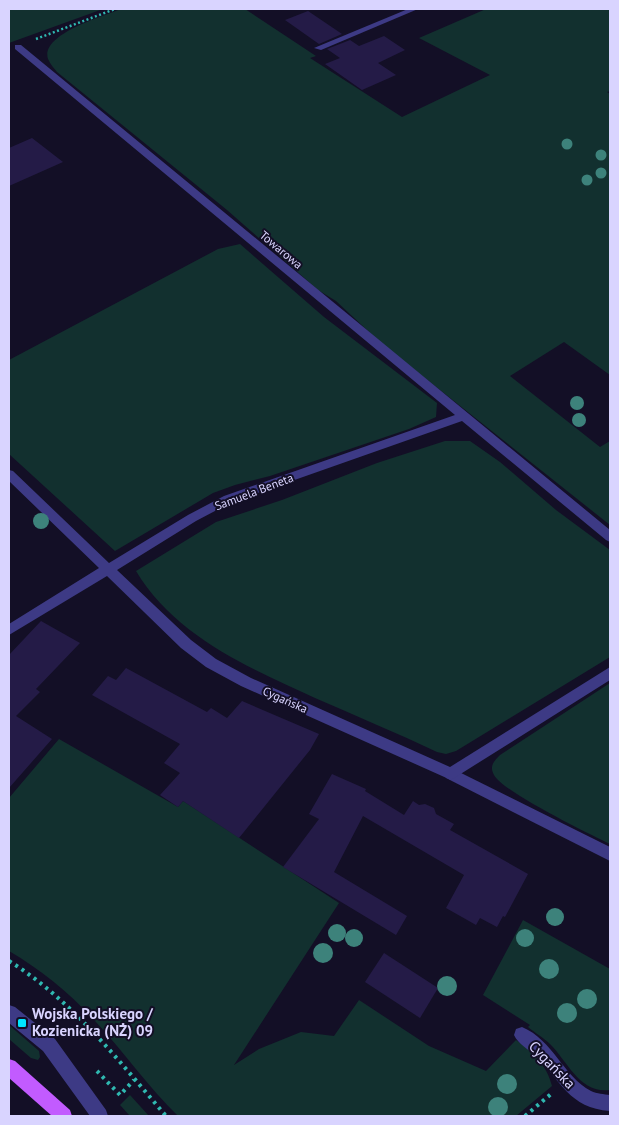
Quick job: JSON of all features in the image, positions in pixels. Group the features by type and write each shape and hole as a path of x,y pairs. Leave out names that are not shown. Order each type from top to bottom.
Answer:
{"main road":[{"path":"9,1067 64,1116"}],"street":[{"path":"318,48 414,9"},
{"name":"Towarowa","path":"18,47 610,537"},
{"name":"Samuela Beneta","path":"9,630 192,518 228,499 462,416"},
{"name":"Cygańska","path":"9,474 186,644 211,662 246,682 451,774 610,854"},
{"path":"451,774 610,673"},
{"path":"9,1012 49,1045 100,1116"},
{"name":"Cygańska","path":"522,1034 543,1052 565,1082 578,1093 600,1103 610,1103"}],"path":[{"path":"18,47 115,9"},
{"path":"9,961 25,971 88,1025 166,1116"},
{"path":"525,1116 555,1090 559,1095"}],"green space":[{"path":"9,9 103,9 9,43"},
{"path":"121,9 245,9 316,56 310,58 402,117 490,75 419,38 486,9 610,9 610,91 607,92 610,94 610,375 564,342 510,376 600,447 610,441 610,525 382,344 336,301 318,290 227,210 57,72 48,59 48,50 54,42 75,27"},
{"path":"240,244 324,317 437,403 436,417 409,429 270,476 213,493 115,551 9,454 9,360 218,249"},
{"path":"445,441 470,441 500,462 556,510 610,550 610,657 456,751 446,754 437,752 290,687 215,648 171,614 152,594 136,571 216,522 282,500 377,463"},
{"path":"610,683 610,844 547,812 513,792 494,775 492,766 500,755"},
{"path":"59,739 178,807 183,801 339,903 234,1065 259,1049 301,1032 334,1036 359,1000 429,1046 486,1071 516,1040 528,1049 543,1065 552,1086 516,1116 178,1116 76,1001 44,974 9,951 9,798"},
{"path":"523,920 610,969 610,1090 600,1090 590,1087 583,1082 550,1044 528,1027 530,1025 483,995"},
{"path":"9,1025 39,1051 40,1057 38,1060 31,1058 9,1039"},
{"path":"130,1095 149,1116 130,1116 120,1105"}],"building":[{"path":"308,11 342,34 319,44 285,20"},
{"path":"384,36 405,50 378,63 396,75 362,90 325,64 340,58 327,49 350,40 359,46"},
{"path":"32,138 63,162 9,186 9,148"},
{"path":"41,621 80,643 36,689 40,692 16,716 52,739 9,788 9,655"},
{"path":"126,668 207,712 211,708 227,718 242,701 319,734 310,750 239,838 183,801 178,807 160,795 180,773 164,763 180,744 92,695 108,676 116,680"},
{"path":"332,774 366,789 365,791 404,815 413,801 419,805 425,804 434,808 436,814 454,824 450,830 528,874 505,917 503,916 497,927 480,918 476,925 446,908 464,875 363,816 334,872 407,916 396,935 283,867 319,819 309,814"},
{"path":"384,953 438,988 420,1018 365,982"}],"place":[{"name":"Wojska Polskiego / Kozienicka (NŻ) 09","path":"22,1023"}]}
